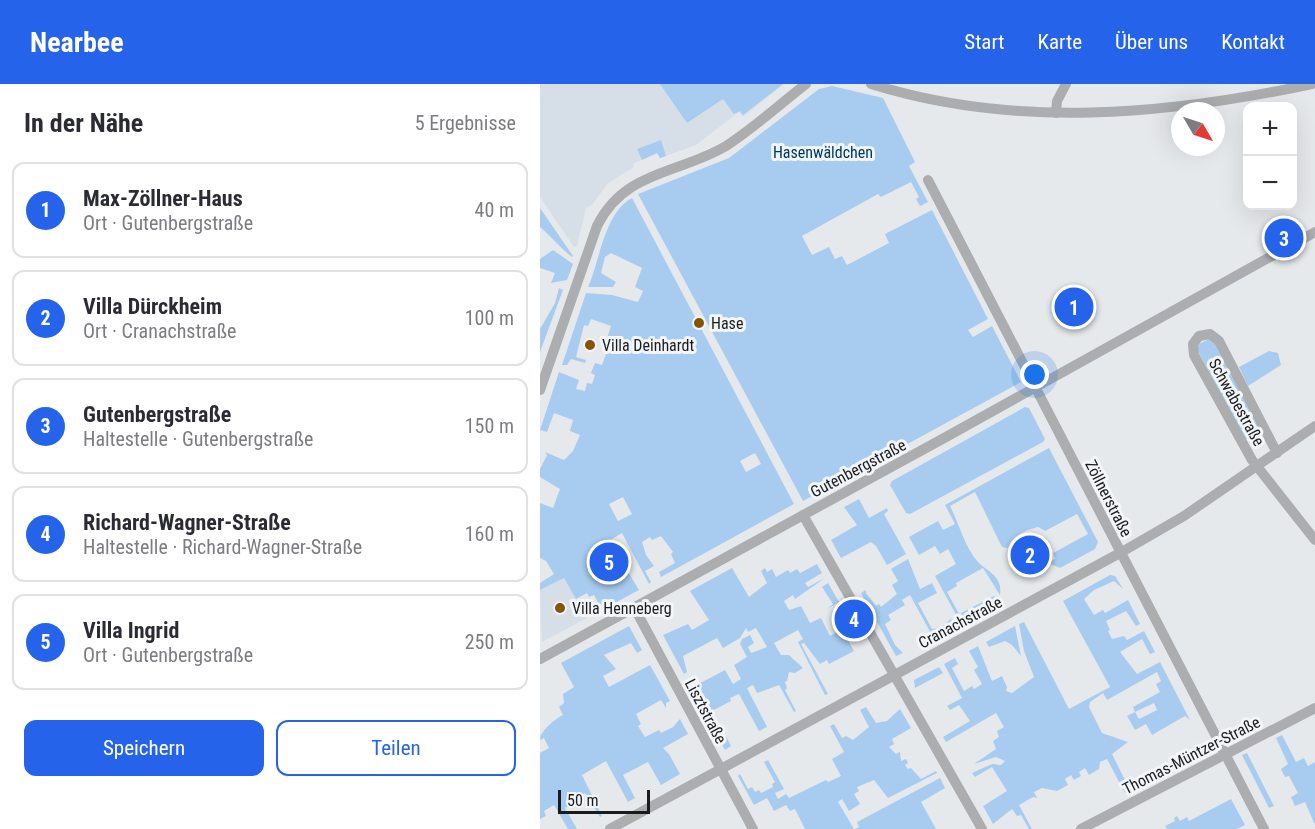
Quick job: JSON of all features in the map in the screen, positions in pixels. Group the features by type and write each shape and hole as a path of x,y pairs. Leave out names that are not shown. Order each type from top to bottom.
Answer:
{"street":[{"path":"540,390 597,226 612,201 630,187 725,146 806,84"},
{"path":"871,84 898,87 976,105 1056,113 1104,114 1156,110 1312,84"},
{"path":"1056,113 1057,101 1066,84"},
{"name":"Zöllnerstraße","path":"928,180 1264,829"},
{"name":"Gutenbergstraße","path":"540,658 1035,389 1315,232"},
{"name":"Schwabestraße","path":"1277,453 1219,341 1210,334 1199,336 1192,344 1194,355 1258,467 1315,540"},
{"name":"Cranachstraße","path":"610,829 1120,553 1184,516 1315,426"},
{"path":"803,515 982,829"},
{"name":"Lisztstraße","path":"634,607 753,829"},
{"name":"Thomas-Müntzer-Straße","path":"1081,829 1315,708"}],"shaded area":[{"path":"540,84 784,84 743,117 739,112 696,145 660,158 657,153 633,164 634,167 608,183 592,205 586,208 577,246 574,247 540,197"},
{"name":"Villa Henneberg","path":"564,578 587,618 542,642 540,590"}],"green space":[{"path":"660,84 783,84 743,115 740,111 734,114 723,99 687,123"},
{"name":"Hasenwäldchen","path":"832,86 883,98 915,162 909,166 928,202 920,206 916,199 919,197 911,182 881,197 878,194 802,236 812,255 829,247 835,259 842,256 847,265 889,243 885,234 932,210 988,319 968,330 973,337 992,326 1021,382 803,501 638,194 729,158 819,89"},
{"path":"661,140 666,156 660,158 657,153 642,160 637,149"},
{"path":"632,198 794,504 661,577 659,572 675,563 671,554 673,552 661,536 652,540 650,537 642,542 646,555 654,566 645,571 651,582 649,584 622,533 592,551 594,555 591,557 596,565 593,567 597,574 600,572 606,582 616,579 627,570 639,590 598,612 596,609 600,606 594,595 589,597 587,593 576,599 564,578 540,590 540,583 554,574 546,561 540,558 540,503 553,508 560,489 540,477 540,469 547,455 545,452 564,460 573,451 580,435 570,431 573,420 554,413 547,432 540,430 559,372 579,380 576,389 585,391 587,383 592,384 595,375 591,373 595,363 602,365 610,343 606,341 611,326 591,319 588,326 584,325 576,357 586,360 585,363 571,359 567,365 562,365 586,293 612,295 638,302 643,291 635,287 642,268 611,253 605,257 601,273 616,282 613,287 588,287 609,226 623,205","holes":["755,453 761,464 746,472 740,461","623,497 632,514 618,521 609,504"]},
{"path":"540,208 573,256 572,257 540,227"},
{"path":"553,250 573,264 567,280 551,283 555,273 540,268 540,259"},
{"path":"559,288 563,290 540,352 540,329 555,303"},
{"path":"1209,339 1214,341 1261,433 1251,440 1244,438 1197,349 1199,344"},
{"path":"1269,351 1278,353 1281,365 1248,386 1239,367"},
{"path":"1025,407 1029,408 1045,439 1043,442 910,514 906,513 890,485 892,481"},
{"path":"1049,448 1098,542 1095,549 1060,568 1048,563 1055,559 1053,553 1088,534 1077,514 1045,531 1038,527 1024,532 1016,536 1008,548 1002,547 975,492 950,506 973,556 997,579 1000,595 983,568 956,583 957,586 947,592 963,621 960,622 935,576 956,564 948,549 940,554 935,546 919,555 909,537 938,521 943,530 955,524 945,505"},
{"path":"859,499 869,518 887,508 888,511 884,514 906,554 887,565 876,546 871,542 841,558 831,540 857,525 844,507"},
{"path":"908,559 920,589 932,583 937,593 918,603 932,629 940,628 951,619 955,625 933,637 910,595 902,600 905,605 888,615 891,620 885,624 895,645 903,653 896,656 861,593 866,590 876,606 879,604 881,607 897,594 892,585 898,581 891,569"},
{"path":"817,564 822,573 805,583 808,587 825,578 795,599 793,595 784,601 789,610 801,606 810,623 821,618 830,636 851,624 857,635 848,640 854,651 829,664 827,660 820,664 804,643 801,644 828,694 825,695 798,642 803,639 798,630 774,643 781,655 789,655 803,668 795,673 789,672 785,682 787,688 785,690 796,711 794,712 779,685 757,693 753,685 747,688 767,727 759,731 739,694 730,698 731,701 712,711 713,714 709,716 719,736 726,736 731,746 725,750 691,688 725,670 733,684 741,679 734,665 747,657 740,644 742,639 750,635 754,643 748,647 751,653 767,647 756,628 748,632 746,628 740,638 723,648 717,638 683,656 687,672 684,674 663,635 688,624 692,630 709,620 690,591 732,568 749,597 767,583 761,571 765,568 767,572 772,569 776,577 788,570 790,573 797,569 800,573"},
{"path":"1110,575 1115,576 1123,589 1114,581 1094,590 1084,599 1094,615 1103,610 1105,613 1128,600 1140,624 1136,626 1126,611 1106,621 1112,639 1124,636 1127,640 1144,631 1155,652 1150,654 1142,639 1120,652 1137,674 1160,662 1190,720 1185,716 1152,735 1146,724 1135,730 1127,716 1135,712 1133,707 1160,692 1156,684 1161,681 1157,672 1107,700 1103,693 1090,702 1089,707 1102,733 1128,742 1112,754 1127,784 1135,780 1137,784 1151,772 1155,777 1125,793 1107,759 1100,762 1099,769 1089,775 1085,768 1079,772 1081,776 1074,780 1071,775 1065,779 1068,785 1057,791 1042,788 1034,792 1037,798 1033,797 1019,805 1032,829 1029,829 1021,815 1017,816 1012,809 993,824 983,806 1007,791 992,767 975,777 972,773 992,764 1001,765 1005,761 996,757 974,764 996,749 993,741 999,737 997,731 1004,727 996,713 946,742 943,737 970,721 959,705 950,710 947,706 962,698 944,664 955,658 958,664 952,668 964,691 972,686 974,689 982,684 974,670 978,667 969,651 978,646 992,681 1002,676 1007,687 1006,691 1012,693 1034,677 1024,651 1019,624 1024,622 1069,709 1110,687 1063,601","holes":["1154,703 1157,710 1139,719 1135,712"]},
{"path":"828,583 839,602 827,609 833,604 822,587"},
{"path":"994,596 998,602 965,620 961,613"},
{"path":"629,626 642,650 637,653 631,643 604,655 616,669 603,676 609,687 650,665 670,701 666,703 666,708 661,700 636,714 641,724 638,726 645,737 659,730 661,733 673,727 680,719 688,734 663,748 680,774 661,785 648,762 623,775 635,798 628,802 606,761 582,775 602,816 600,817 585,793 571,800 573,803 565,808 577,829 568,829 554,805 544,811 546,816 540,819 540,753 549,748 544,738 540,740 548,726 563,715 559,707 564,703 563,694 574,687 561,663"},
{"path":"1015,626 1021,656 1012,645 1005,641 989,647 986,642"},
{"path":"939,667 943,673 915,688 914,680"},
{"path":"866,707 876,723 887,721 900,709 911,728 892,739 894,744 889,747 896,754 900,752 901,761 906,759 908,763 905,765 908,769 911,768 921,779 936,771 937,773 888,798 874,780 857,787 859,791 854,794 860,804 849,811 842,799 838,802 854,829 805,829 795,809 790,811 786,805 774,811 767,798 754,805 738,776 740,774 748,789 752,787 755,792 759,790 761,793 773,787 772,784 775,782 764,762 768,760 784,789 775,793 778,799 786,794 789,798 826,780 828,782 841,776 832,759 844,752 830,726 834,724 842,738 846,736 853,740 869,727 860,710"},
{"path":"1282,735 1296,762 1304,758 1308,766 1315,762 1315,825 1305,802 1295,806 1291,797 1298,793 1289,776 1285,777 1281,769 1288,764 1276,738"},
{"path":"1247,753 1274,806 1269,808 1242,755"},
{"path":"940,778 945,788 921,802 936,829 855,829 859,827 857,822"},
{"path":"1231,799 1245,825 1237,829 1167,829 1165,826 1175,821 1174,818 1177,816 1180,821 1187,817 1189,821"}],"place":[{"name":"Gutenbergstraße","path":"1284,238"},
{"name":"Max-Zöllner-Haus","path":"1074,307"},
{"name":"Hase","path":"699,323"},
{"name":"Villa Deinhardt","path":"590,345"},
{"name":"Villa Dürckheim","path":"1030,555"},
{"name":"Villa Ingrid","path":"609,562"},
{"name":"Villa Henneberg","path":"560,608"},
{"name":"Richard-Wagner-Straße","path":"854,619"}]}
